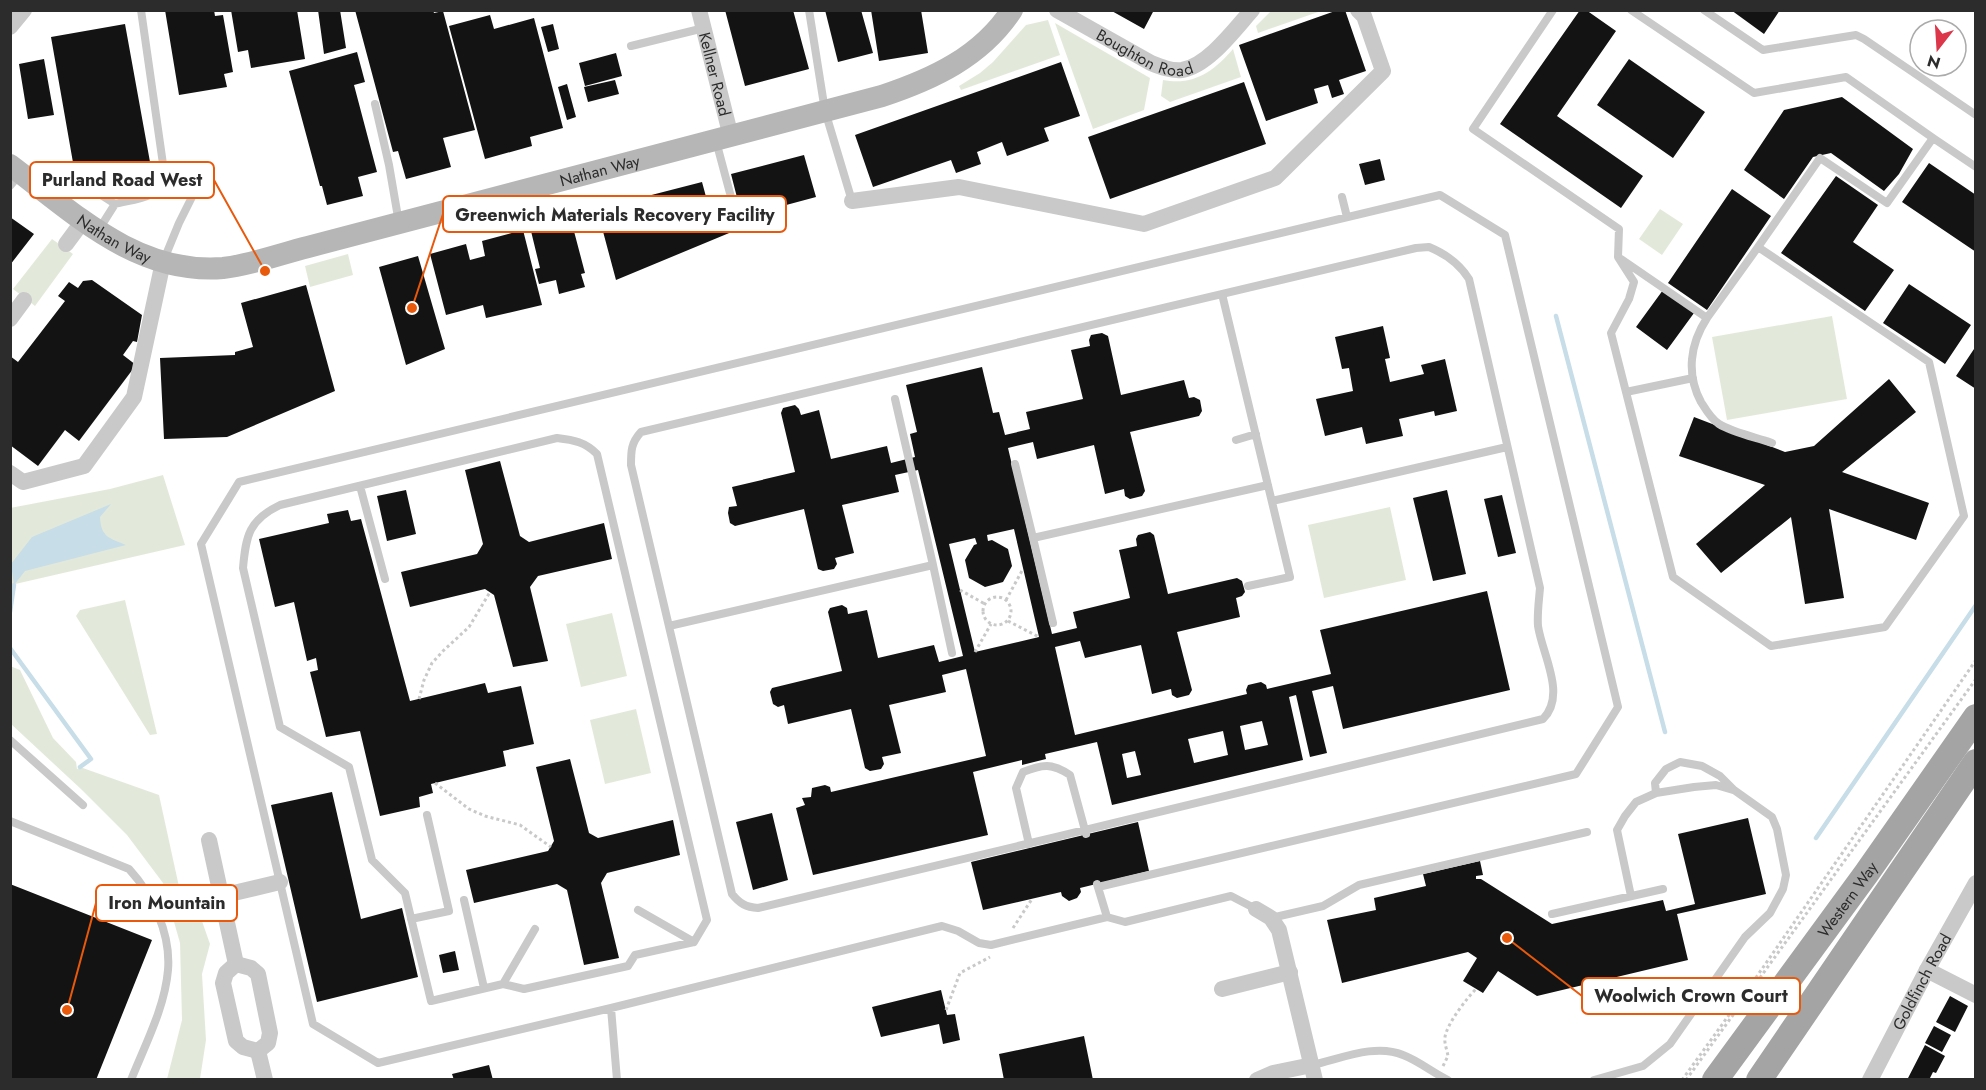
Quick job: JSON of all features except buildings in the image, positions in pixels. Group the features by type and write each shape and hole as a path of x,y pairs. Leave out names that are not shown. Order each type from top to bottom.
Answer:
{"main road":[{"name":"Western Way","path":"1715,1080 1866,874 1976,717"},
{"name":"Western Way","path":"1762,1076 1976,762"}],"street":[{"path":"10,27 24,10"},
{"name":"Kellner Road","path":"699,10 723,139"},
{"name":"Nathan Way","path":"14,175 132,251 163,262 191,267 224,268 893,93 937,75 974,52 992,35 1012,10"},
{"name":"Boughton Road","path":"1057,10 1150,63 1166,69 1182,70 1197,65 1209,56 1252,10"},
{"path":"852,201 959,187 1144,224 1275,178 1383,71 1364,16 1358,10"},
{"path":"66,244 90,226"},
{"path":"10,473 23,482 84,466 128,406 134,397 163,262"},
{"path":"10,319 24,300"},
{"path":"209,840 236,964"},
{"path":"221,896 280,882"},
{"name":"Goldfinch Road","path":"1870,1080 1927,970 1976,884"},
{"path":"1257,1080 1273,1073 1314,1072 1279,930 1263,914"},
{"path":"236,964 251,968 258,974 270,1033 268,1043 258,1051"},
{"path":"236,964 226,973 223,983 236,1041 243,1047 258,1051"},
{"path":"1927,970 1976,995"},
{"path":"1222,989 1290,972"},
{"path":"258,1051 265,1080"}],"lane":[{"path":"90,226 115,204 156,193 162,187 165,178 141,10"},
{"path":"809,10 825,111 852,201"},
{"path":"1553,10 1473,129 1619,230 1618,257 1634,282 1629,299 1611,333 1673,577 1772,646 1885,627 1964,516 1929,362 1758,247"},
{"path":"1632,10 1754,93 1846,77 1976,167"},
{"path":"1704,10 1763,50 1856,35 1976,115"},
{"path":"631,46 704,28"},
{"path":"375,104 399,223"},
{"path":"1772,443 1718,423 1707,413 1697,394 1691,371 1693,350 1698,333 1820,158 1887,203 1933,138"},
{"path":"723,139 735,212"},
{"path":"79,181 115,204"},
{"path":"163,262 195,191"},
{"path":"1107,917 1097,885 1576,774 1618,707 1505,236 1440,195 239,482 201,544 313,1024 378,1063 942,926 958,930 979,943 991,945 1107,917 1125,922 1230,896 1263,914 1323,906 1359,885 1587,832"},
{"path":"1342,197 1347,217"},
{"path":"1429,247 1438,250 1462,267 1468,279 1540,588 1538,625 1552,684 1551,711 1544,719 1352,764 1085,833 758,908 740,903 732,894 631,465 633,440 641,432 1222,294 1416,248 1429,247"},
{"path":"1618,257 1707,318"},
{"path":"1222,294 1290,577 1248,586"},
{"path":"1626,392 1693,378"},
{"path":"895,399 952,653"},
{"path":"1236,440 1256,434"},
{"path":"557,438 588,445 597,454 707,920 694,942 635,955 628,966 524,989 503,984 431,1001 405,893 372,860 349,767 280,727 243,567 245,543 253,524 264,513 280,505 360,486 557,438"},
{"path":"1272,501 1507,447"},
{"path":"1015,464 1053,623"},
{"path":"1033,538 1268,484"},
{"path":"360,486 385,579"},
{"path":"669,626 933,565"},
{"path":"10,740 83,805"},
{"path":"1594,1080 1643,1066 1670,1044 1745,937 1770,913 1778,901 1786,875 1777,829 1772,817 1734,790 1720,776 1702,766 1680,762 1666,769 1655,783 1656,793"},
{"path":"1029,844 1016,788 1023,772 1040,765 1058,766 1070,775 1085,833"},
{"path":"1630,896 1617,830 1624,816 1636,802 1656,793 1716,785 1734,790"},
{"path":"411,919 449,911 427,815"},
{"path":"10,821 129,868 156,906 165,937 169,969 161,1005 131,1080"},
{"path":"1552,914 1663,889"},
{"path":"464,900 484,988"},
{"path":"638,910 694,942"},
{"path":"503,984 535,929"},
{"path":"611,1008 617,1080"},
{"path":"1314,1072 1372,1051 1391,1051 1403,1055 1448,1080"}],"path":[{"path":"1006,600 1023,570"},
{"path":"960,590 985,604"},
{"path":"419,699 432,663 469,627 490,592"},
{"path":"996,597 1006,600 1011,607 1011,617 1008,621 1000,625 987,622 983,613 985,604 996,597"},
{"path":"1008,621 1039,637"},
{"path":"975,652 991,624"},
{"path":"1682,1080 1755,979 1976,660"},
{"path":"1686,1080 1976,679"},
{"path":"435,783 469,809 485,816 520,825 551,847"},
{"path":"1437,1075 1448,1056 1444,1041 1446,1033 1467,998 1476,989"}],"green space":[{"path":"1271,11 1321,11 1258,33 1256,26"},
{"path":"1048,20 1060,55 961,90 959,86 993,62 1026,25"},
{"path":"1055,23 1150,78 1144,110 1093,129"},
{"path":"1233,49 1241,77 1170,102 1161,96 1163,80 1194,79 1211,70"},
{"path":"1660,209 1683,224 1662,255 1639,239"},
{"path":"52,239 73,254 35,306 13,289"},
{"path":"348,254 353,275 310,287 305,266"},
{"path":"1832,316 1847,399 1727,420 1712,337"},
{"path":"163,475 185,545 11,585 10,508 110,489"},
{"path":"1390,507 1406,580 1324,598 1308,525"},
{"path":"125,600 157,734 150,735 76,616 80,610"},
{"path":"612,613 627,676 581,687 566,624"},
{"path":"10,666 20,670 53,738 76,762 77,769 80,767 159,795 183,905 197,907 210,944 202,974 206,1040 200,1079 167,1079 182,1020 180,943 163,883 127,835 11,724"},
{"path":"636,709 651,773 605,784 590,720"}],"water":[{"path":"111,504 100,517 102,529 107,536 126,545 25,571 14,585 11,564 32,537"}],"waterway":[{"path":"1556,316 1665,732"},
{"path":"10,612 14,585"},
{"path":"1816,838 1976,605"},
{"path":"10,648 91,759 80,767"}],"place":[{"name":"Purland Road West","path":"265,271"},
{"name":"Greenwich Materials Recovery Facility","path":"412,308"},
{"name":"Woolwich Crown Court","path":"1507,938"},
{"name":"Iron Mountain","path":"67,1010"}]}
